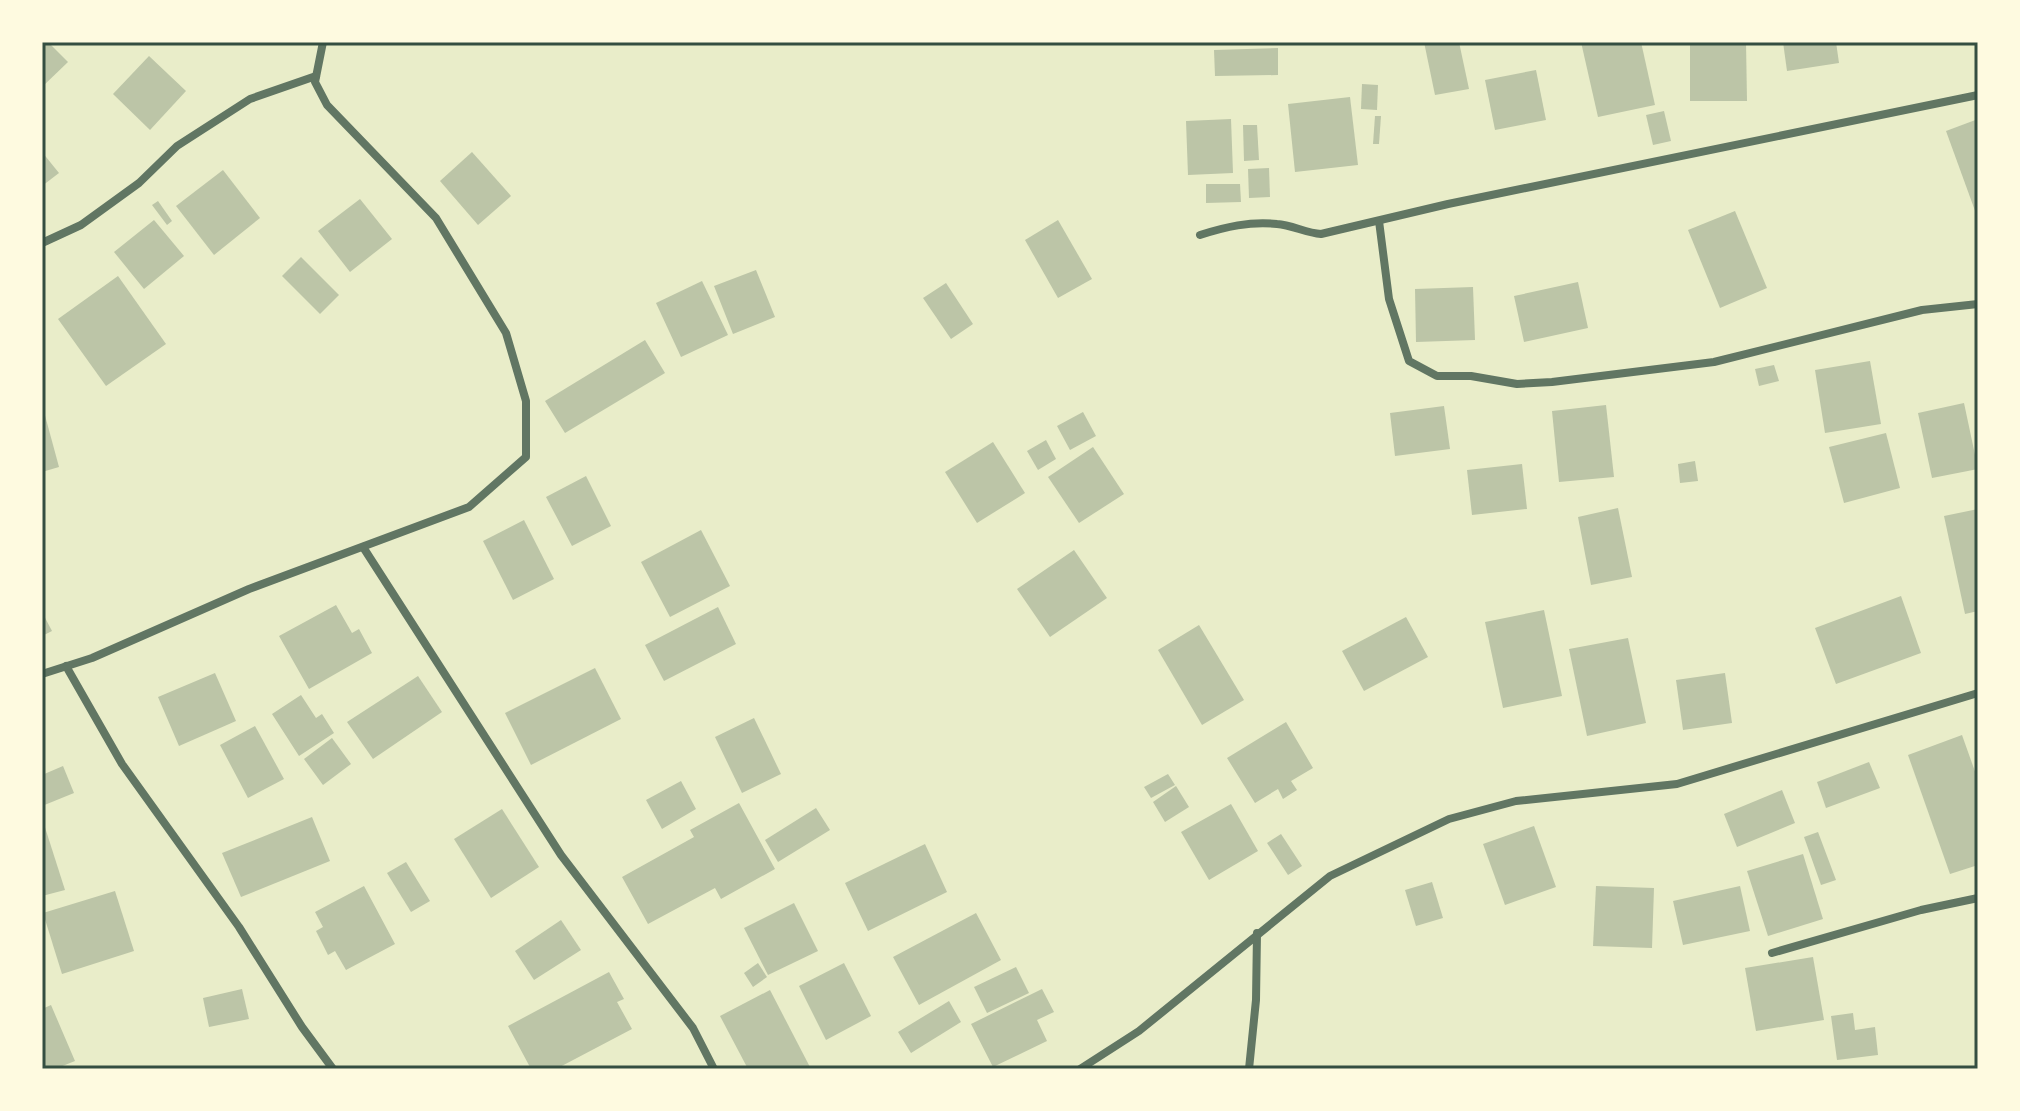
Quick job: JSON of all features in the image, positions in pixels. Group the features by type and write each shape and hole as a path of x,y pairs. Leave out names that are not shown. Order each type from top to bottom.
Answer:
{"street":[{"path":"42,674 249,589 469,507 526,457 526,401 506,333 436,218 327,105 315,82 323,42"},
{"path":"42,243 81,225 139,183 177,146 250,99 316,76"},
{"path":"1200,235 1231,225 1280,224 1301,232 1321,234 1978,95"},
{"path":"1379,221 1389,299 1409,361 1437,376 1517,384 1699,364 1922,310 1978,304"},
{"path":"363,547 561,855 693,1028 714,1069"},
{"path":"66,666 122,764 239,927 302,1027 333,1069"},
{"path":"1080,1069 1139,1031 1330,876 1449,819 1516,801 1677,784 1978,693"},
{"path":"1772,953 1921,910 1978,898"},
{"path":"1249,1069 1256,1000 1257,933"}],"building":[{"path":"42,42 48,42 68,62 42,87"},
{"path":"1424,42 1459,42 1469,89 1435,95"},
{"path":"1581,42 1641,42 1655,105 1598,117"},
{"path":"1690,42 1746,42 1747,101 1690,101"},
{"path":"1783,42 1836,42 1839,63 1787,71"},
{"path":"1278,48 1278,75 1215,76 1214,50"},
{"path":"149,56 186,91 150,130 113,94"},
{"path":"1536,70 1546,120 1495,130 1485,80"},
{"path":"1362,84 1378,85 1377,110 1361,109"},
{"path":"1350,97 1358,165 1295,172 1288,104"},
{"path":"1664,111 1671,141 1653,145 1646,115"},
{"path":"1375,116 1381,116 1379,144 1373,144"},
{"path":"1231,119 1233,173 1188,175 1186,121"},
{"path":"1978,119 1978,219 1946,131"},
{"path":"1243,125 1257,125 1259,160 1244,161"},
{"path":"42,152 59,173 42,186"},
{"path":"472,152 511,196 478,225 440,181"},
{"path":"1269,168 1270,197 1249,198 1248,169"},
{"path":"223,170 260,218 214,255 176,206"},
{"path":"1206,184 1240,184 1241,202 1206,203"},
{"path":"360,199 392,239 350,272 318,231"},
{"path":"158,201 172,221 167,225 152,205"},
{"path":"1735,211 1767,288 1720,308 1688,230"},
{"path":"154,220 184,256 144,289 114,252"},
{"path":"1058,220 1092,279 1058,298 1025,240"},
{"path":"301,257 339,295 320,314 282,276"},
{"path":"756,270 775,317 733,334 714,286"},
{"path":"118,276 166,344 106,386 58,319"},
{"path":"702,281 728,335 681,357 656,303"},
{"path":"1578,282 1588,328 1524,342 1514,296"},
{"path":"946,283 973,324 951,339 923,298"},
{"path":"1473,287 1475,340 1416,342 1415,289"},
{"path":"645,340 665,373 565,433 545,401"},
{"path":"1870,361 1881,424 1825,433 1815,370"},
{"path":"1774,365 1779,381 1759,386 1755,369"},
{"path":"1964,403 1978,469 1932,478 1918,413"},
{"path":"1606,405 1614,477 1559,482 1552,411"},
{"path":"1444,406 1450,449 1395,456 1390,413"},
{"path":"42,409 59,467 42,472"},
{"path":"1083,412 1096,436 1070,450 1057,426"},
{"path":"1886,433 1900,488 1844,503 1829,447"},
{"path":"1046,440 1056,459 1038,470 1027,451"},
{"path":"993,442 1025,493 977,523 945,472"},
{"path":"1093,447 1124,494 1079,523 1048,477"},
{"path":"1695,461 1698,481 1680,483 1678,464"},
{"path":"1522,464 1527,509 1472,515 1467,470"},
{"path":"586,476 611,526 572,546 546,497"},
{"path":"1618,508 1632,577 1591,585 1578,517"},
{"path":"1978,509 1978,611 1965,614 1944,516"},
{"path":"524,520 554,579 513,600 483,541"},
{"path":"701,530 730,586 670,617 641,562"},
{"path":"1074,550 1107,598 1050,637 1017,589"},
{"path":"1901,596 1921,653 1836,684 1815,628"},
{"path":"336,605 352,633 359,629 372,653 309,689 279,636"},
{"path":"718,607 736,644 664,681 645,645"},
{"path":"1544,610 1562,696 1503,708 1485,622"},
{"path":"42,612 52,631 42,636"},
{"path":"1406,617 1428,657 1364,691 1342,651"},
{"path":"1199,625 1244,700 1202,725 1158,650"},
{"path":"1628,638 1646,723 1587,736 1569,649"},
{"path":"595,668 621,719 531,765 505,713"},
{"path":"215,673 236,721 179,746 158,697"},
{"path":"1725,673 1732,723 1683,730 1676,680"},
{"path":"418,676 442,712 373,759 347,722"},
{"path":"301,695 316,718 322,714 334,733 299,756 272,714"},
{"path":"754,718 781,774 742,793 715,737"},
{"path":"1286,722 1313,768 1291,781 1297,790 1283,799 1278,789 1255,803 1227,758"},
{"path":"255,726 284,779 248,798 220,745"},
{"path":"1962,735 1978,780 1978,865 1950,874 1908,755"},
{"path":"332,738 351,764 323,785 304,759"},
{"path":"1869,762 1880,788 1826,808 1817,782"},
{"path":"63,766 74,793 42,806 42,775"},
{"path":"1168,774 1175,785 1151,798 1144,787"},
{"path":"681,781 696,809 662,829 646,800"},
{"path":"1176,786 1189,807 1165,822 1153,802"},
{"path":"1782,790 1795,823 1737,847 1724,814"},
{"path":"739,803 775,869 721,899 715,888 648,924 622,877 694,837 690,830"},
{"path":"1231,804 1258,851 1209,880 1181,832"},
{"path":"816,808 830,830 778,862 765,840"},
{"path":"502,809 539,867 491,898 454,839"},
{"path":"312,817 330,861 241,897 222,853"},
{"path":"42,818 65,890 42,896"},
{"path":"1534,826 1556,887 1505,905 1483,844"},
{"path":"1818,832 1836,880 1821,885 1804,837"},
{"path":"1281,834 1302,866 1288,875 1267,843"},
{"path":"925,844 947,892 868,931 845,883"},
{"path":"1803,854 1823,919 1768,936 1747,871"},
{"path":"406,862 430,901 411,912 387,873"},
{"path":"1432,882 1443,918 1416,926 1405,890"},
{"path":"364,886 395,944 346,970 335,951 328,955 316,931 323,927 315,912"},
{"path":"1596,886 1654,888 1652,948 1593,946"},
{"path":"1740,886 1750,931 1683,945 1673,901"},
{"path":"115,891 134,951 62,974 43,913"},
{"path":"794,903 818,951 768,975 744,928"},
{"path":"976,913 1001,960 919,1005 893,957"},
{"path":"561,920 581,950 534,980 515,951"},
{"path":"1813,957 1824,1020 1756,1031 1745,968"},
{"path":"758,963 767,977 753,987 744,973"},
{"path":"844,963 871,1016 826,1040 799,986"},
{"path":"1016,967 1029,993 987,1013 974,987"},
{"path":"609,972 624,999 617,1002 632,1029 556,1069 531,1069 508,1026"},
{"path":"242,989 249,1019 209,1027 203,998"},
{"path":"1042,989 1054,1012 1037,1020 1047,1041 993,1067 971,1024"},
{"path":"770,990 811,1069 748,1069 720,1016"},
{"path":"949,1001 961,1022 911,1053 898,1032"},
{"path":"51,1005 75,1061 55,1069 42,1069 42,1009"},
{"path":"1853,1013 1855,1030 1875,1027 1878,1055 1837,1060 1831,1016"}]}
